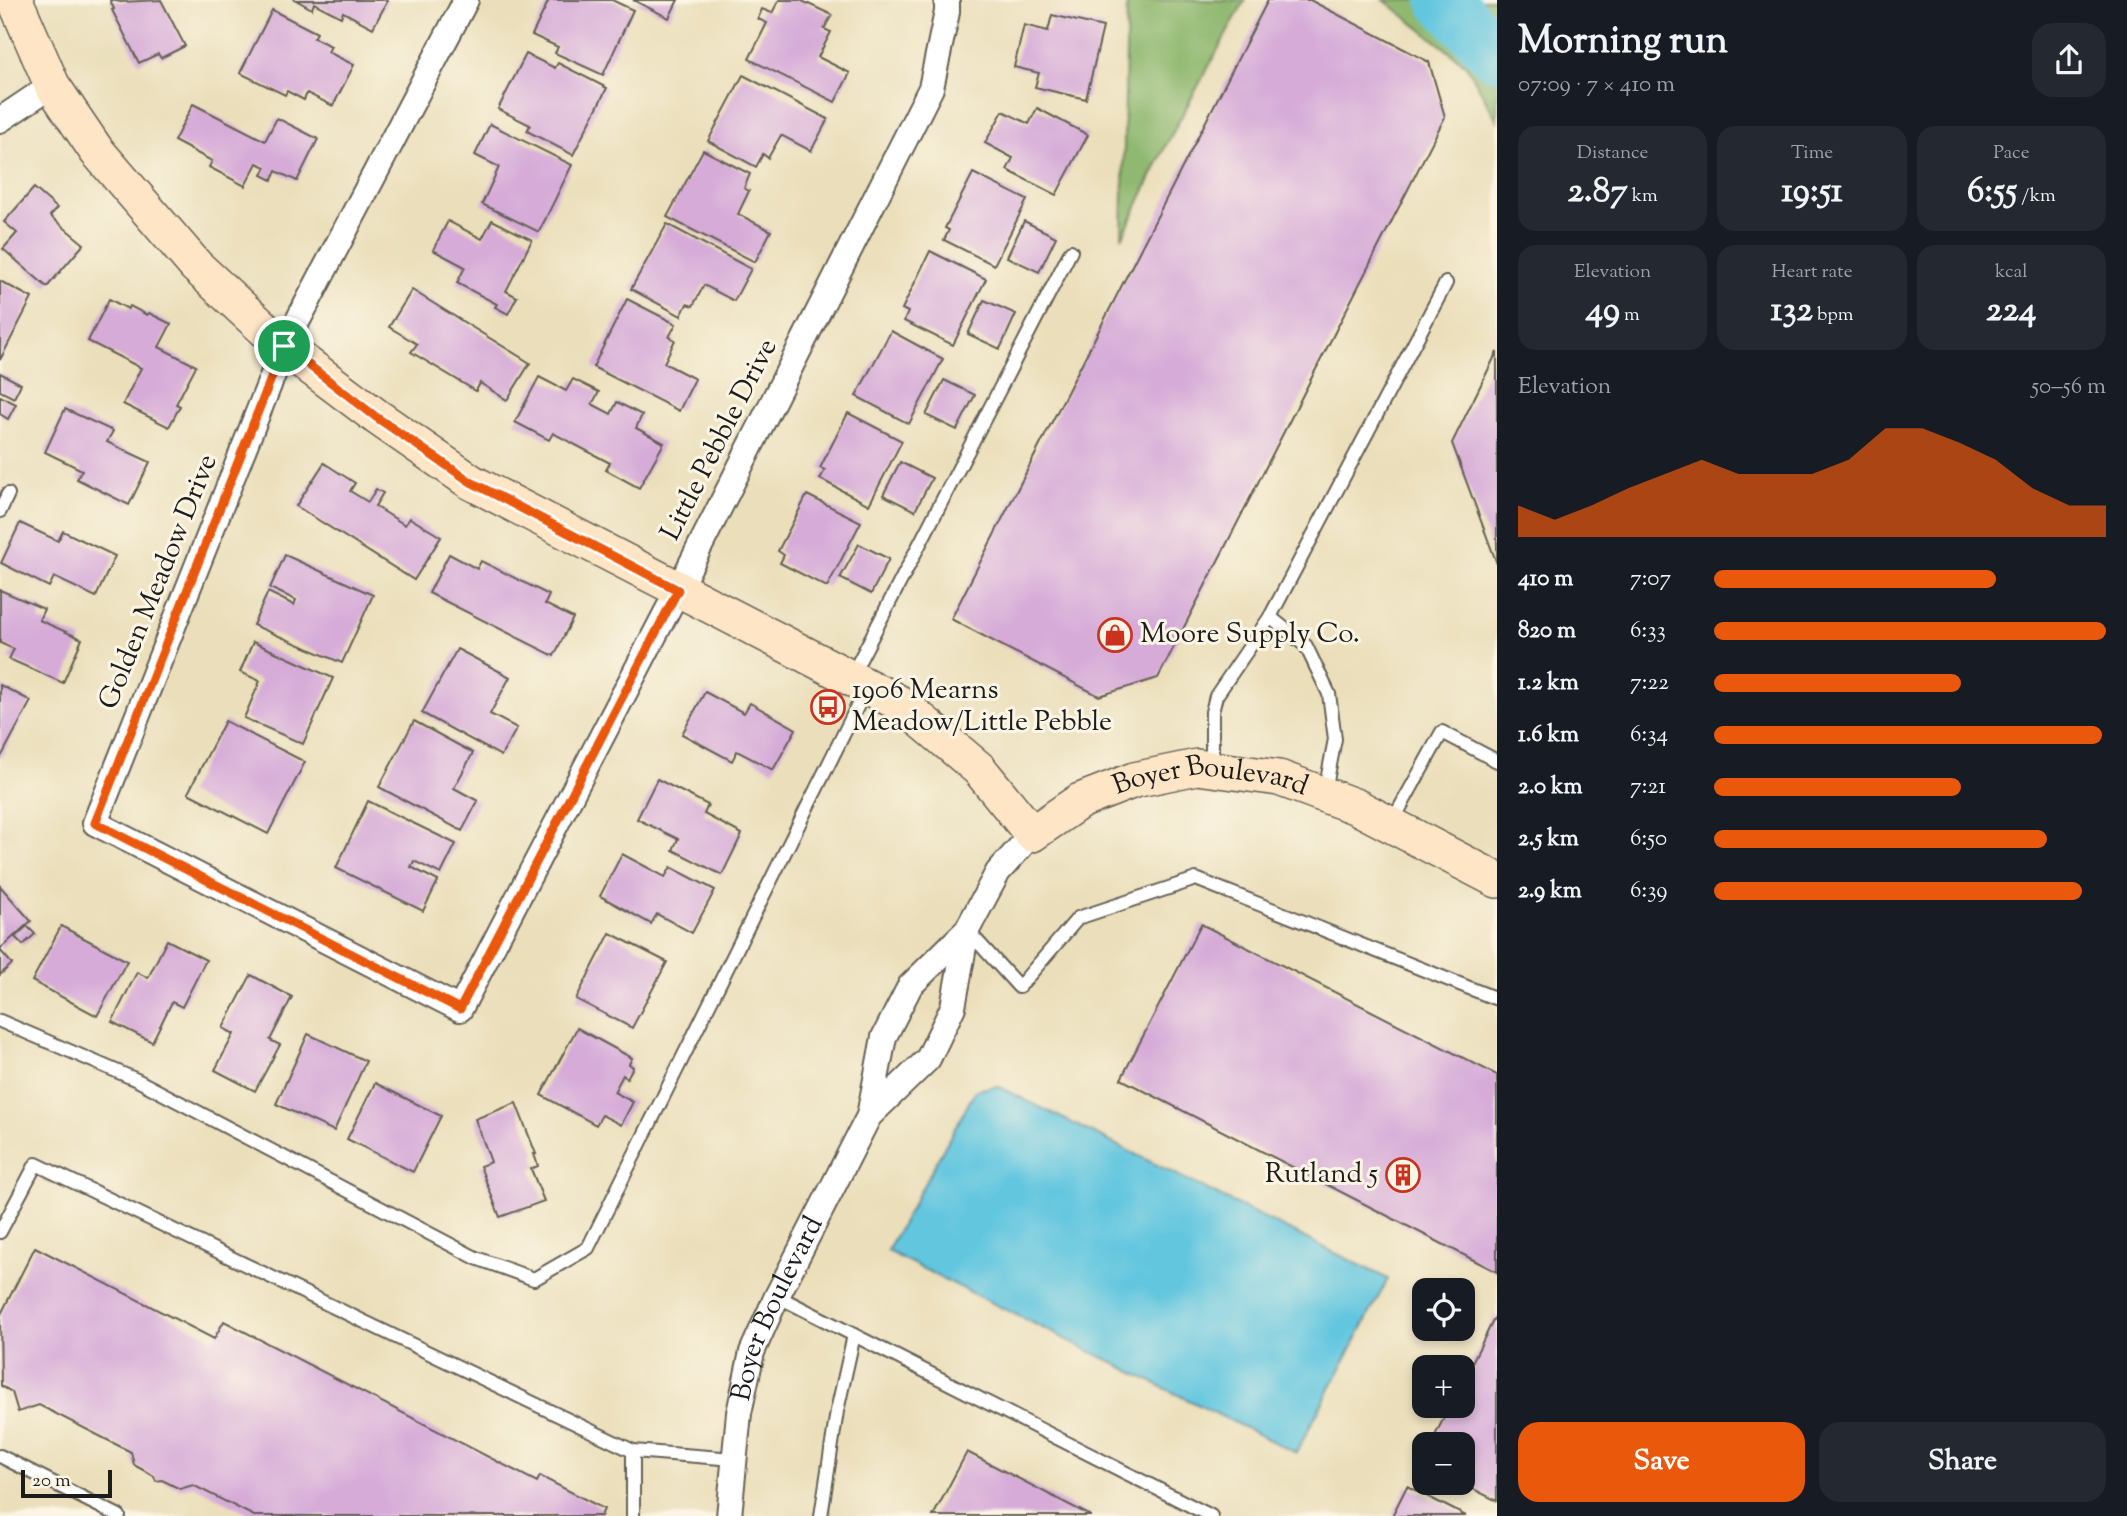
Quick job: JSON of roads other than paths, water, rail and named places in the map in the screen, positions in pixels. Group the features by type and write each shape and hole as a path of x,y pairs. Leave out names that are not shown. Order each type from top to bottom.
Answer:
{"street":[{"path":"15,0 52,85 96,150 196,266 284,346 376,417 471,482 903,705 979,769 1032,834"},
{"name":"Golden Meadow Drive","path":"460,1009 95,823 284,346 466,0"},
{"name":"Little Pebble Drive","path":"460,1009 678,590 931,88 947,12 947,0"},
{"path":"0,120 52,85"},
{"name":"Boyer Boulevard","path":"729,1516 739,1413 751,1352 869,1116 884,1037 910,986 967,930 999,873 1032,834 1080,801 1134,780 1197,767 1279,778 1357,807 1497,880"},
{"name":"Boyer Boulevard","path":"869,1116 928,1059 953,1007 967,930"}],"lane":[{"path":"0,1021 137,1080 476,1258 534,1279 588,1248 859,682 1071,251"},
{"path":"1212,769 1212,712 1216,696 1270,617 1446,283"},
{"path":"0,512 8,494"},
{"path":"1270,617 1306,646 1329,694 1335,739 1324,795"},
{"path":"1390,824 1442,732 1497,761"},
{"path":"967,930 1019,987 1078,918 1196,879 1497,999"},
{"path":"0,1232 36,1164 634,1451 734,1459"},
{"path":"777,1296 1211,1516"},
{"path":"821,1516 837,1411 854,1335"},
{"path":"633,1516 634,1451"},
{"path":"0,1456 119,1516"}],"water":[{"path":"997,1086 1388,1279 1296,1453 887,1251 976,1090"}],"waterway":[{"path":"1444,0 1497,54"}],"place":[{"name":"Moore Supply Co.","path":"1115,635"},
{"name":"1906 Mearns Meadow/Little Pebble","path":"828,707"},
{"name":"Rutland 5","path":"1403,1175"}]}
